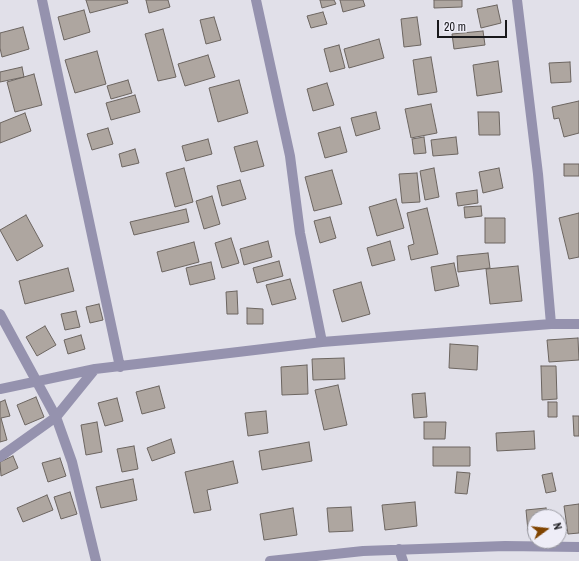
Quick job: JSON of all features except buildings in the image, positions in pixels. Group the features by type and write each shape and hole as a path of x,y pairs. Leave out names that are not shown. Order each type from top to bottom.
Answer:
{"street":[{"path":"42,0 120,366"},
{"path":"256,0 290,156 300,233 322,342"},
{"path":"517,0 538,174 551,324"},
{"path":"0,314 56,417 72,462 96,561"},
{"path":"0,389 95,369 322,342 551,324 579,324"},
{"path":"0,457 56,417 95,369"},
{"path":"270,561 363,551 400,549 505,546 579,547"},
{"path":"400,549 403,561"}]}
